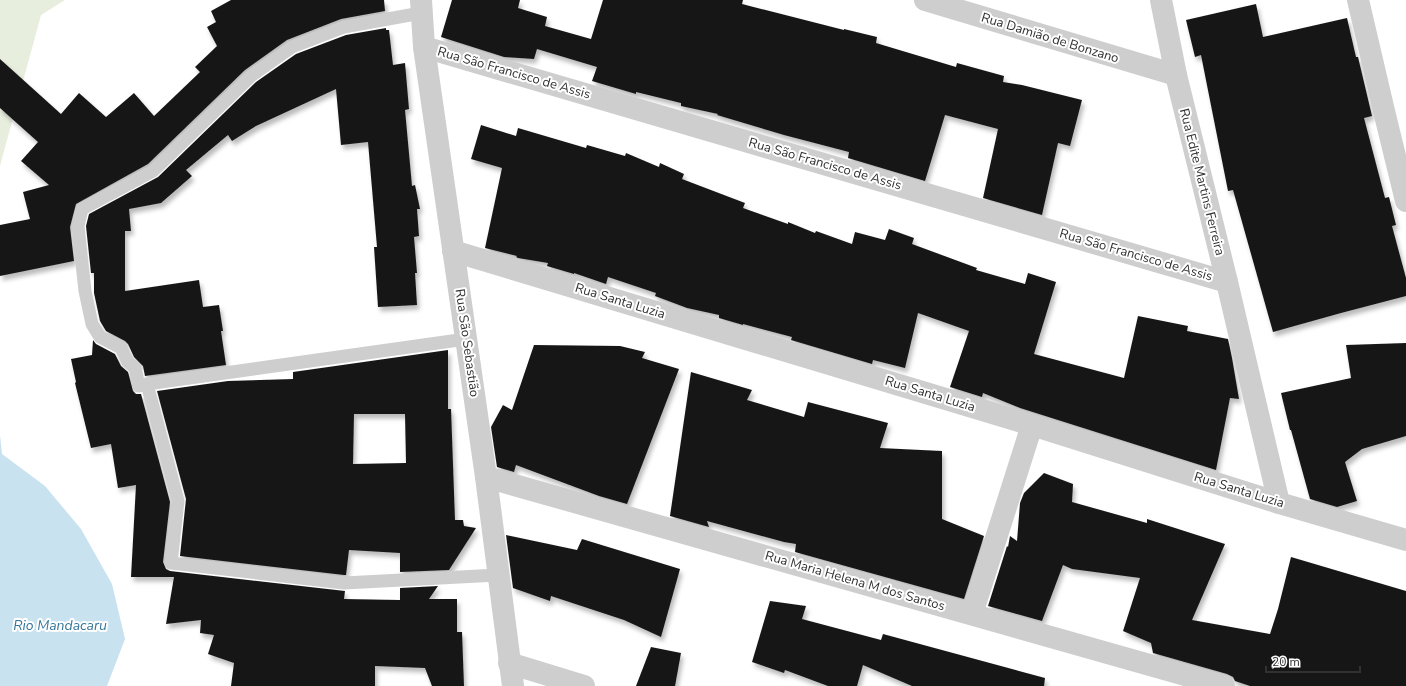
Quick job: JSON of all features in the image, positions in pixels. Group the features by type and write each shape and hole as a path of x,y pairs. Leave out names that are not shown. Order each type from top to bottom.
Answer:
{"street":[{"name":"Rua Damião de Bonzano","path":"925,0 1176,75"},
{"name":"Rua Edite Martins Ferreira","path":"1161,0 1176,75 1279,503"},
{"path":"1358,0 1406,201"},
{"name":"Rua São Sebastião","path":"421,7 424,47 486,477 513,686"},
{"name":"Rua São Francisco de Assis","path":"424,47 1227,282"},
{"name":"Rua Santa Luzia","path":"453,251 1032,425 1279,503 1406,540"},
{"path":"972,614 1032,425"},
{"name":"Rua Maria Helena M dos Santos","path":"486,477 1224,686"},
{"path":"509,663 584,686"}],"lane":[{"path":"421,7 344,27 292,47 251,76 153,171 82,209 78,226 85,290 92,324 100,337 121,348 128,362 135,368 139,386 466,339"},
{"path":"147,384 178,501 171,563 344,583 498,575"}],"green space":[{"path":"0,0 65,0 41,15 0,166"}],"water":[{"name":"Rio Mandacaru","path":"0,435 2,454 45,486 81,529 112,584 125,639 107,686 0,686"}],"building":[{"path":"231,0 384,0 385,11 341,19 287,40 245,70 148,164 76,204 70,227 74,261 0,276 0,225 30,219 23,192 49,185 21,161 38,142 0,108 0,59 61,114 79,93 106,117 134,93 154,116 200,72 195,67 217,46 207,27 216,22 211,11"},
{"path":"452,0 520,0 518,8 547,17 545,26 591,39 603,0 743,0 742,4 877,37 876,43 956,67 957,63 1004,76 1003,82 1022,85 1082,100 1070,146 1058,143 1042,215 983,198 998,129 945,115 925,181 848,158 849,152 784,135 717,115 718,114 681,106 681,103 636,92 636,94 592,81 597,67 537,49 534,59 504,57 441,37"},
{"path":"1256,4 1263,37 1347,18 1372,116 1364,118 1385,198 1389,197 1396,225 1392,226 1406,278 1406,296 1273,332 1233,190 1228,191 1201,55 1195,57 1186,20"},
{"path":"386,28 386,30 389,30 393,65 405,63 409,109 405,110 412,186 415,185 420,209 417,209 419,236 414,237 417,273 415,273 417,305 378,307 374,247 377,247 368,142 341,145 336,89 256,126 232,141 228,135 186,170 192,176 161,203 129,209 131,231 125,231 125,291 199,280 203,307 219,305 223,331 221,331 226,365 145,376 143,366 134,357 128,344 106,331 100,321 94,293 94,273 91,273 86,226 89,214 158,177 256,82 296,54 346,35"},
{"path":"481,125 516,136 518,128 586,148 587,145 625,156 626,153 659,167 660,163 684,174 682,179 745,203 743,208 852,244 855,232 885,240 889,229 914,238 912,244 977,268 976,270 1025,284 1028,273 1056,282 1034,354 1124,378 1138,316 1188,326 1187,331 1228,339 1239,399 1230,398 1216,470 1020,408 983,393 982,397 950,387 969,331 918,313 905,368 873,360 872,364 791,340 792,337 719,318 719,315 687,308 655,296 656,293 608,277 606,284 547,266 548,263 518,258 516,257 517,256 485,248 502,168 471,159"},
{"path":"93,340 96,344 115,354 121,366 128,372 133,391 136,394 141,394 170,502 163,562 166,569 170,571 345,591 344,599 400,600 400,588 438,586 429,599 457,599 457,632 462,632 464,686 432,686 425,668 375,666 375,686 231,686 234,663 208,654 214,635 200,633 201,620 166,624 174,577 131,577 136,485 118,488 111,444 91,448 75,383 71,359 92,355"},
{"path":"1406,343 1406,436 1362,449 1345,462 1357,501 1337,507 1310,499 1281,393 1351,378 1346,345"},
{"path":"534,345 620,346 645,352 642,358 679,369 627,504 599,496 516,465 514,472 497,467 491,427 503,405 512,410"},
{"path":"448,350 448,409 451,409 455,520 463,520 464,526 476,528 449,570 400,572 400,553 349,550 346,575 180,556 186,499 157,391 228,381 293,379 293,372","holes":["354,414 405,414 406,463 353,464"]},
{"path":"691,372 752,390 747,400 804,417 808,402 888,423 880,448 942,451 942,519 984,536 964,599 795,552 796,544 707,521 709,527 670,516"},
{"path":"1044,473 1073,484 1072,502 1147,523 1147,519 1225,544 1192,620 1270,634 1291,557 1406,591 1406,686 1250,686 1235,681 1233,677 1227,674 1153,653 1151,643 1123,631 1140,578 1072,569 1063,565 1042,621 988,606 1007,546 1008,547 1010,536 1017,541 1020,503 1024,493"},
{"path":"506,535 577,550 582,539 680,569 661,637 624,620 551,596 550,601 513,588"},
{"path":"770,601 806,606 802,619 881,640 883,634 1045,678 1044,686 912,686 863,665 857,686 828,686 785,670 784,673 752,662"},
{"path":"651,647 681,653 675,686 636,686"}]}
